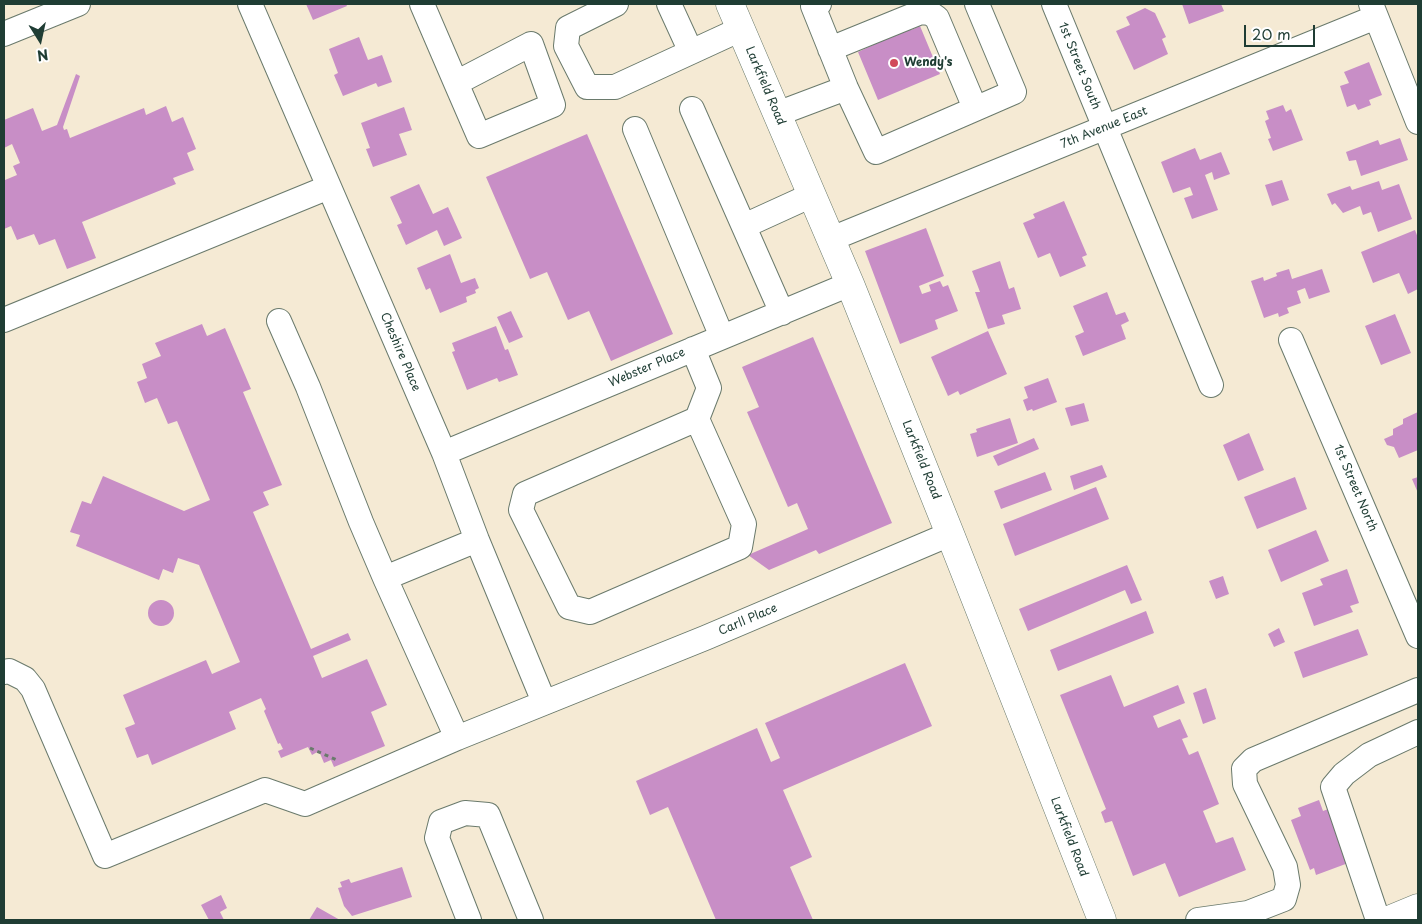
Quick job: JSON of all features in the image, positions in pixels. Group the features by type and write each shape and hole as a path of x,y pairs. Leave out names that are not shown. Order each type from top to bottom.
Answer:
{"main road":[{"name":"Larkfield Road","path":"730,4 850,284 1102,920"},
{"path":"1389,920 1418,908"}],"street":[{"path":"4,34 78,4"},
{"name":"Cheshire Place","path":"250,4 444,453 477,540 544,702"},
{"path":"422,4 456,83"},
{"path":"616,4 568,28 566,46 586,87 615,88 741,30"},
{"path":"668,4 691,52"},
{"path":"820,4 813,6 846,88 876,152 1014,92 977,4"},
{"name":"1st Street South","path":"1054,4 1104,128"},
{"path":"1374,10 1418,122"},
{"name":"7th Avenue East","path":"831,238 1104,128 1374,10"},
{"path":"830,49 921,12 930,13 937,18 975,108"},
{"path":"777,114 846,88"},
{"path":"692,109 782,313"},
{"path":"1104,128 1211,385"},
{"path":"635,129 722,337"},
{"path":"4,320 329,187"},
{"path":"744,226 812,195"},
{"name":"Webster Place","path":"444,453 850,284"},
{"path":"279,321 308,388 361,522 457,738"},
{"name":"1st Street North","path":"1291,340 1418,636"},
{"path":"693,349 709,388 697,419 744,524 740,547 590,612 569,607 521,510 525,494 697,419"},
{"name":"Carll Place","path":"4,672 9,671 25,679 33,689 105,856 265,790 305,804 457,738 705,638 950,534"},
{"path":"385,578 477,540"},
{"path":"1198,920 1250,916 1284,899 1288,885 1285,867 1246,784 1244,769 1253,760 1418,690"},
{"path":"1378,920 1333,787 1344,774 1369,754 1418,732"},
{"path":"469,920 437,838 441,822 465,813 488,816 531,920"}],"path":[{"path":"310,748 339,761"}],"building":[{"path":"306,4 346,4 347,6 313,20"},
{"path":"1182,4 1221,4 1224,11 1189,24"},
{"path":"1145,8 1155,13 1166,37 1162,39 1168,54 1134,70 1116,31 1130,25 1126,17"},
{"path":"908,24 911,30 920,26 940,74 878,100 858,52 873,45 871,40 885,33 888,39 902,33 900,28"},
{"path":"359,37 368,60 382,55 392,82 378,87 376,83 343,96 334,75 338,73 329,49"},
{"path":"1369,62 1382,95 1369,100 1371,105 1358,110 1355,104 1347,107 1340,86 1349,83 1344,72"},
{"path":"76,74 80,76 63,127 64,130 67,129 70,138 144,108 146,115 166,106 172,122 183,117 196,149 187,153 194,170 173,178 176,184 82,222 96,258 67,269 55,239 39,245 34,234 17,240 11,226 4,229 4,177 5,180 17,175 13,166 20,163 12,144 4,148 4,120 33,108 42,131 57,125"},
{"path":"1283,105 1286,112 1291,109 1303,140 1273,151 1268,139 1271,138 1265,121 1269,119 1266,111"},
{"path":"404,107 412,130 399,134 407,155 373,167 366,149 370,148 361,123"},
{"path":"587,134 673,334 611,361 589,311 568,320 547,272 530,279 486,177"},
{"path":"1400,138 1408,160 1361,176 1356,160 1349,161 1346,152 1378,140 1380,145"},
{"path":"1195,148 1200,160 1221,152 1230,174 1214,180 1212,172 1205,175 1218,210 1192,219 1184,198 1193,195 1190,187 1173,193 1161,162"},
{"path":"1282,180 1289,200 1272,206 1265,185"},
{"path":"1379,181 1382,190 1399,184 1412,219 1378,232 1371,212 1363,215 1360,206 1343,213 1335,203 1332,205 1327,194 1350,186 1352,190"},
{"path":"419,184 433,214 448,207 462,238 444,246 437,230 406,245 397,225 402,223 390,197"},
{"path":"1064,201 1087,255 1082,257 1086,266 1060,277 1050,253 1038,258 1023,223 1035,218 1033,214"},
{"path":"926,228 944,276 919,286 922,294 931,291 929,285 940,281 943,287 948,285 958,311 935,320 938,329 900,344 865,251"},
{"path":"1415,230 1418,238 1418,289 1408,294 1399,273 1373,283 1361,252"},
{"path":"450,254 461,283 475,278 479,288 475,290 476,293 466,297 467,302 440,313 430,288 426,290 417,268"},
{"path":"1000,261 1009,289 1014,287 1021,309 1002,315 1005,324 988,329 975,292 980,292 972,271"},
{"path":"1289,269 1292,279 1322,269 1330,292 1309,299 1305,288 1297,291 1301,303 1287,308 1289,313 1279,317 1278,313 1264,318 1251,281 1263,277 1264,281 1277,276 1276,273"},
{"path":"1107,292 1116,315 1125,312 1129,321 1121,325 1126,339 1083,356 1075,336 1084,332 1073,306"},
{"path":"511,311 523,337 509,343 497,317"},
{"path":"1395,314 1411,353 1381,365 1365,326"},
{"path":"202,324 207,336 225,328 251,389 243,392 282,485 263,492 269,505 253,512 311,649 348,633 351,640 313,656 322,678 367,659 387,705 371,712 385,746 334,767 331,760 324,763 319,751 312,755 308,747 281,758 278,751 283,749 280,743 278,744 264,711 266,709 261,698 229,712 236,729 152,765 148,754 137,758 125,728 135,724 123,695 206,660 212,674 240,662 199,565 178,558 173,573 163,569 159,580 76,546 80,535 70,532 82,501 91,504 103,476 184,511 210,500 177,421 168,424 157,398 145,403 137,382 147,378 142,364 161,356 155,343"},
{"path":"496,326 505,350 508,349 518,375 499,382 497,378 467,390 452,352 455,351 452,343"},
{"path":"988,331 1007,374 960,395 958,391 948,396 931,357"},
{"path":"813,337 892,523 819,554 816,550 769,570 748,555 808,529 797,503 788,507 747,412 759,407 742,367"},
{"path":"1048,378 1057,402 1033,411 1032,409 1027,411 1023,400 1028,398 1024,387"},
{"path":"1084,403 1089,421 1071,426 1065,408"},
{"path":"1418,412 1418,450 1399,458 1394,447 1387,445 1384,439 1393,435 1393,429 1403,424 1403,419"},
{"path":"1010,418 1018,443 977,457 970,434 977,432 976,429"},
{"path":"1249,433 1264,470 1238,481 1223,445"},
{"path":"1034,438 1039,449 998,466 993,456"},
{"path":"1102,465 1107,477 1074,490 1070,476"},
{"path":"1045,472 1052,490 1001,509 994,491"},
{"path":"1295,477 1307,509 1257,529 1244,497"},
{"path":"1418,477 1418,493 1412,479"},
{"path":"1096,487 1109,519 1015,556 1003,524"},
{"path":"1316,530 1329,561 1281,582 1268,550"},
{"path":"1127,565 1142,600 1131,604 1125,590 1028,631 1019,609"},
{"path":"1347,569 1359,603 1350,606 1353,612 1314,626 1302,593 1323,585 1320,579"},
{"path":"1223,576 1229,594 1216,599 1209,581"},
{"path":"161,600 170,604 174,613 170,622 161,626 152,622 148,613 152,604"},
{"path":"1146,611 1154,633 1058,671 1050,650"},
{"path":"1279,628 1285,642 1274,647 1268,634"},
{"path":"1358,629 1368,655 1303,678 1294,652"},
{"path":"905,663 932,726 783,790 812,857 790,867 813,920 716,920 668,807 650,815 636,781 757,728 771,762 780,758 765,723"},
{"path":"1111,675 1124,707 1178,685 1185,703 1153,716 1158,728 1180,719 1188,737 1182,739 1189,755 1198,751 1219,804 1203,811 1216,843 1233,837 1246,870 1179,897 1165,863 1133,876 1112,821 1105,823 1101,812 1106,809 1060,695"},
{"path":"1206,688 1216,719 1203,724 1193,693"},
{"path":"1319,800 1323,811 1331,808 1351,862 1316,875 1314,868 1310,870 1291,820 1301,816 1298,808"},
{"path":"402,867 412,897 352,916 344,906 338,888 342,887 340,882 349,879 351,883"},
{"path":"221,895 227,908 220,912 224,920 209,920 201,905"},
{"path":"317,907 340,920 309,920"}],"place":[{"name":"Wendy's","path":"894,63"}]}
